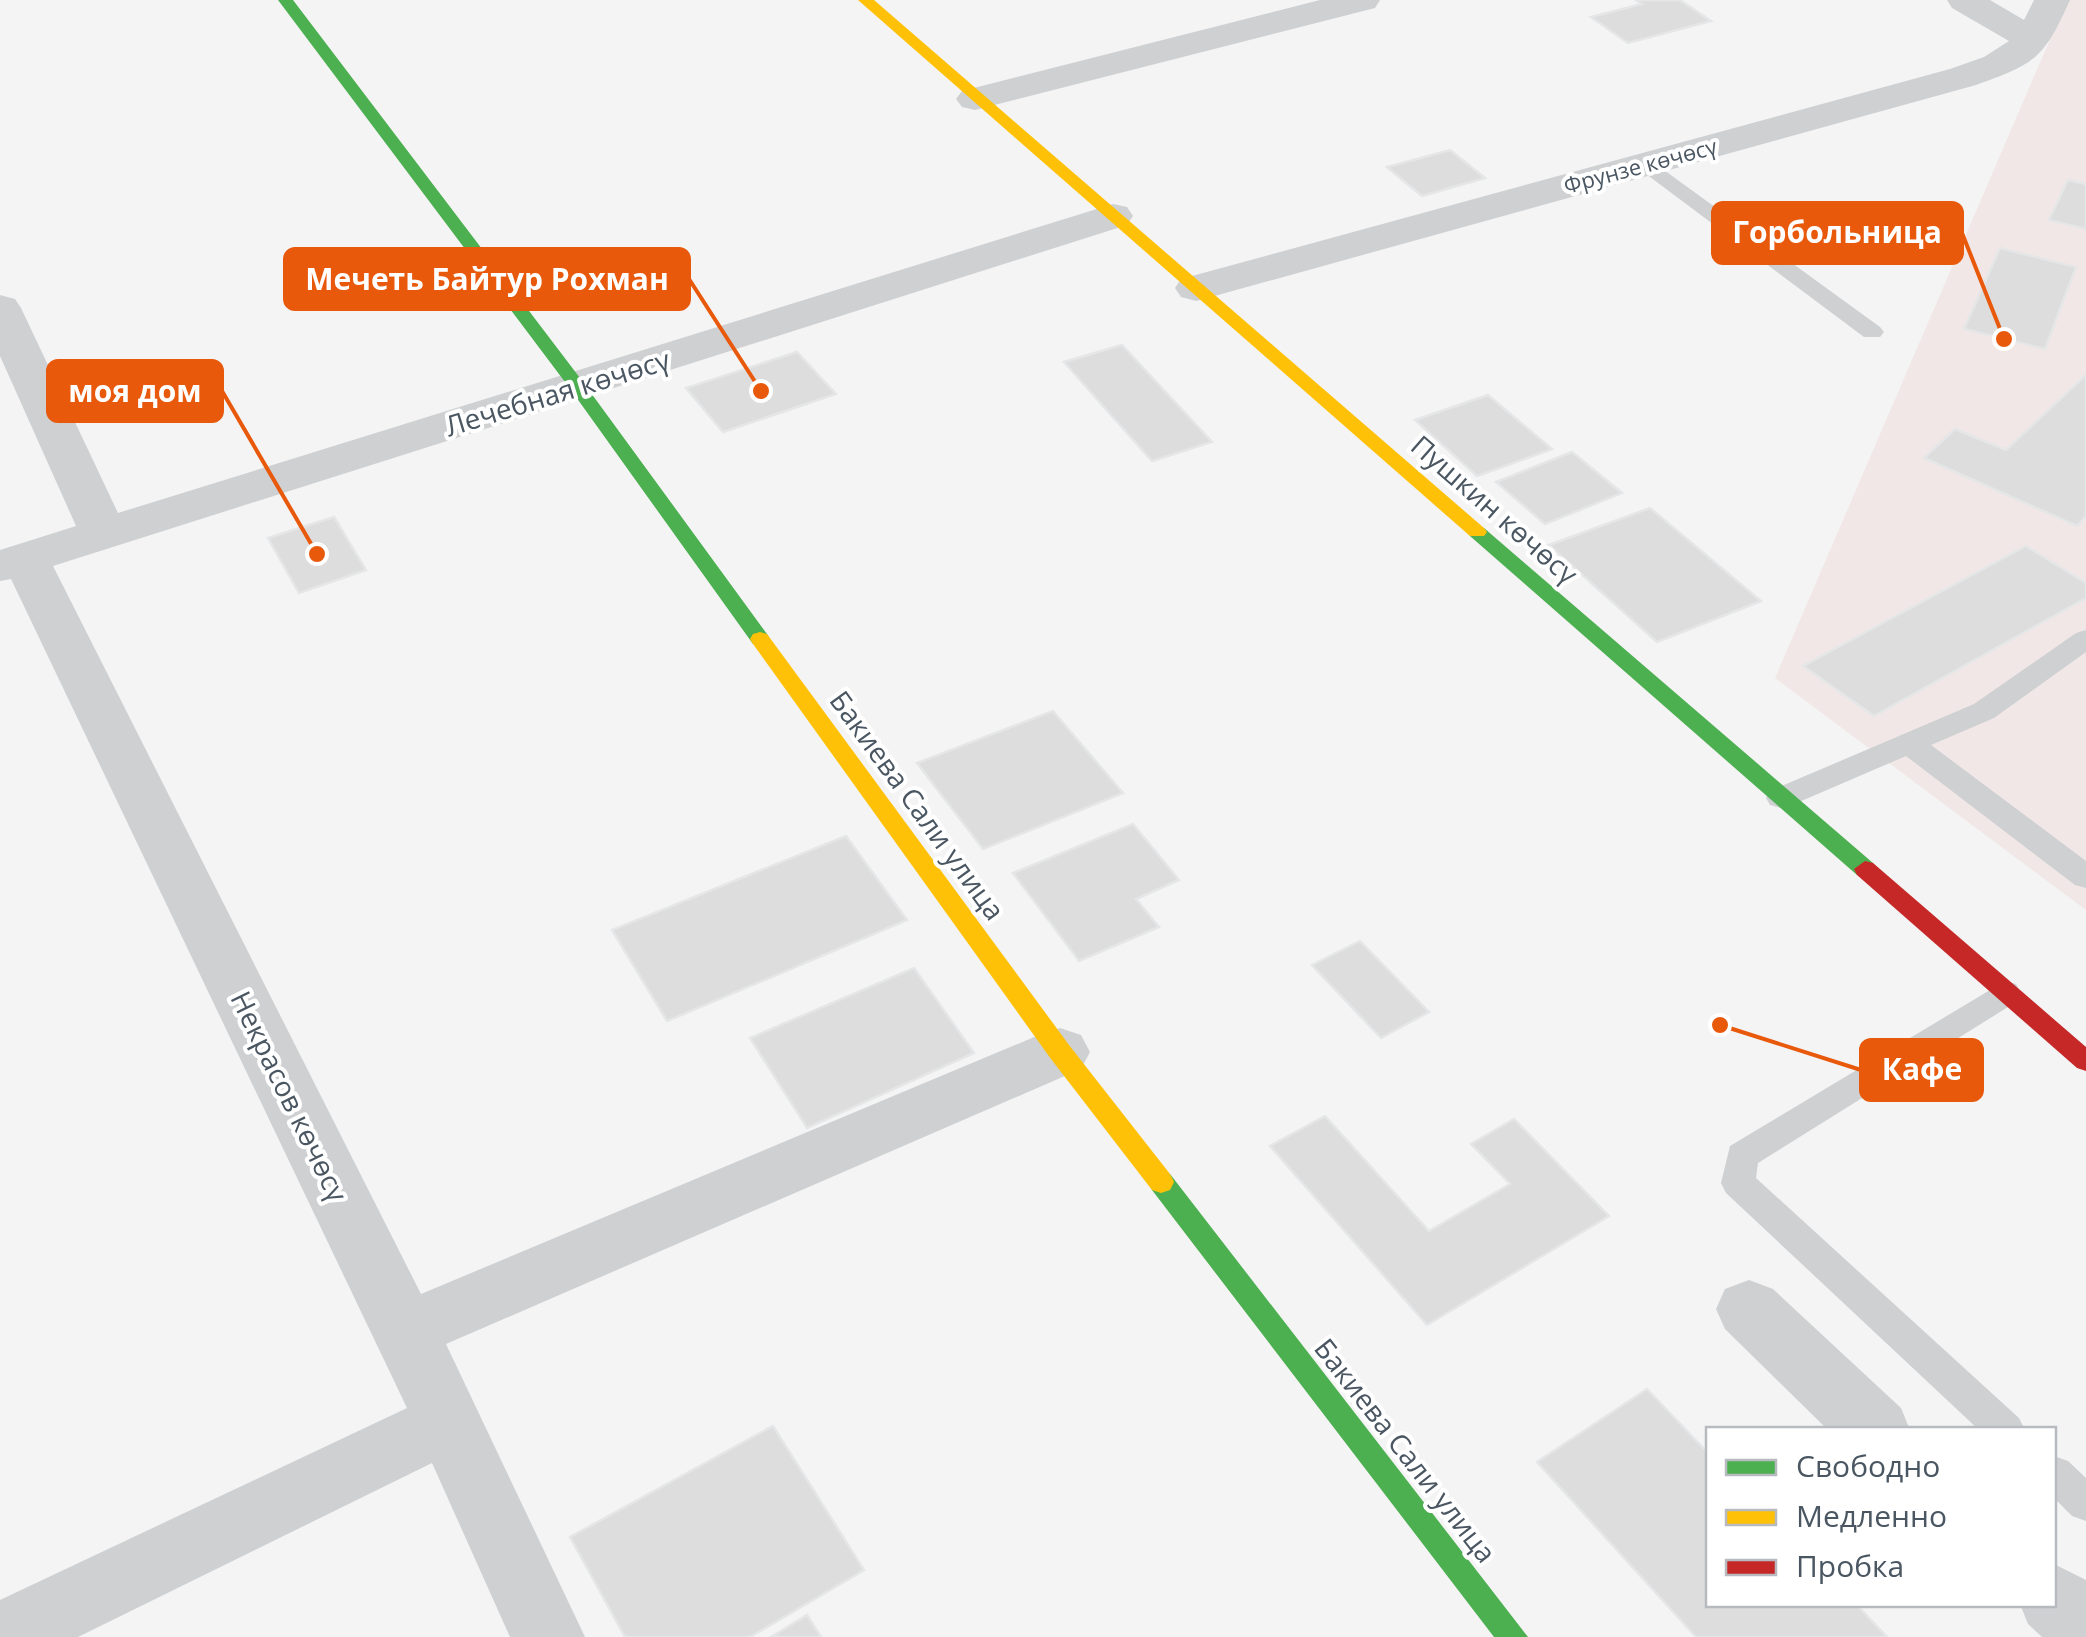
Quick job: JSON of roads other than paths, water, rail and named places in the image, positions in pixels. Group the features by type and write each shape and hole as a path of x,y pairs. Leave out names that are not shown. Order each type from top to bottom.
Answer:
{"main road":[{"name":"Бакиева Сали улица","path":"285,0 577,386 1060,1052 1513,1637"},
{"name":"Пушкин көчөсү","path":"865,0 2086,1061"}],"street":[{"path":"975,98 1311,6 1362,0"},
{"path":"1965,0 2034,41 2052,0"},
{"name":"Фрунзе көчөсү","path":"1196,288 1964,77 2007,62 2034,41"},
{"name":"Лечебная көчөсү","path":"12,562 1113,216"},
{"path":"0,308 103,534"},
{"name":"Некрасов көчөсү","path":"12,562 406,1331 548,1637"},
{"path":"406,1331 1060,1052"},
{"path":"1749,1309 1873,1427"},
{"path":"1,1637 449,1421"},
{"path":"2056,1601 2086,1630"}],"lane":[{"path":"1646,163 1872,332"},
{"path":"1781,798 1984,711 2086,638"},
{"path":"1908,744 2086,877"},
{"path":"2003,1427 1738,1183 1742,1156 2005,992"},
{"path":"2056,1475 2086,1503"}],"place":[{"name":"Горбольница","path":"2004,339"},
{"name":"Мечеть Байтур Рохман","path":"761,391"},
{"name":"моя дом","path":"317,554"},
{"name":"Кафе","path":"1720,1025"}]}
